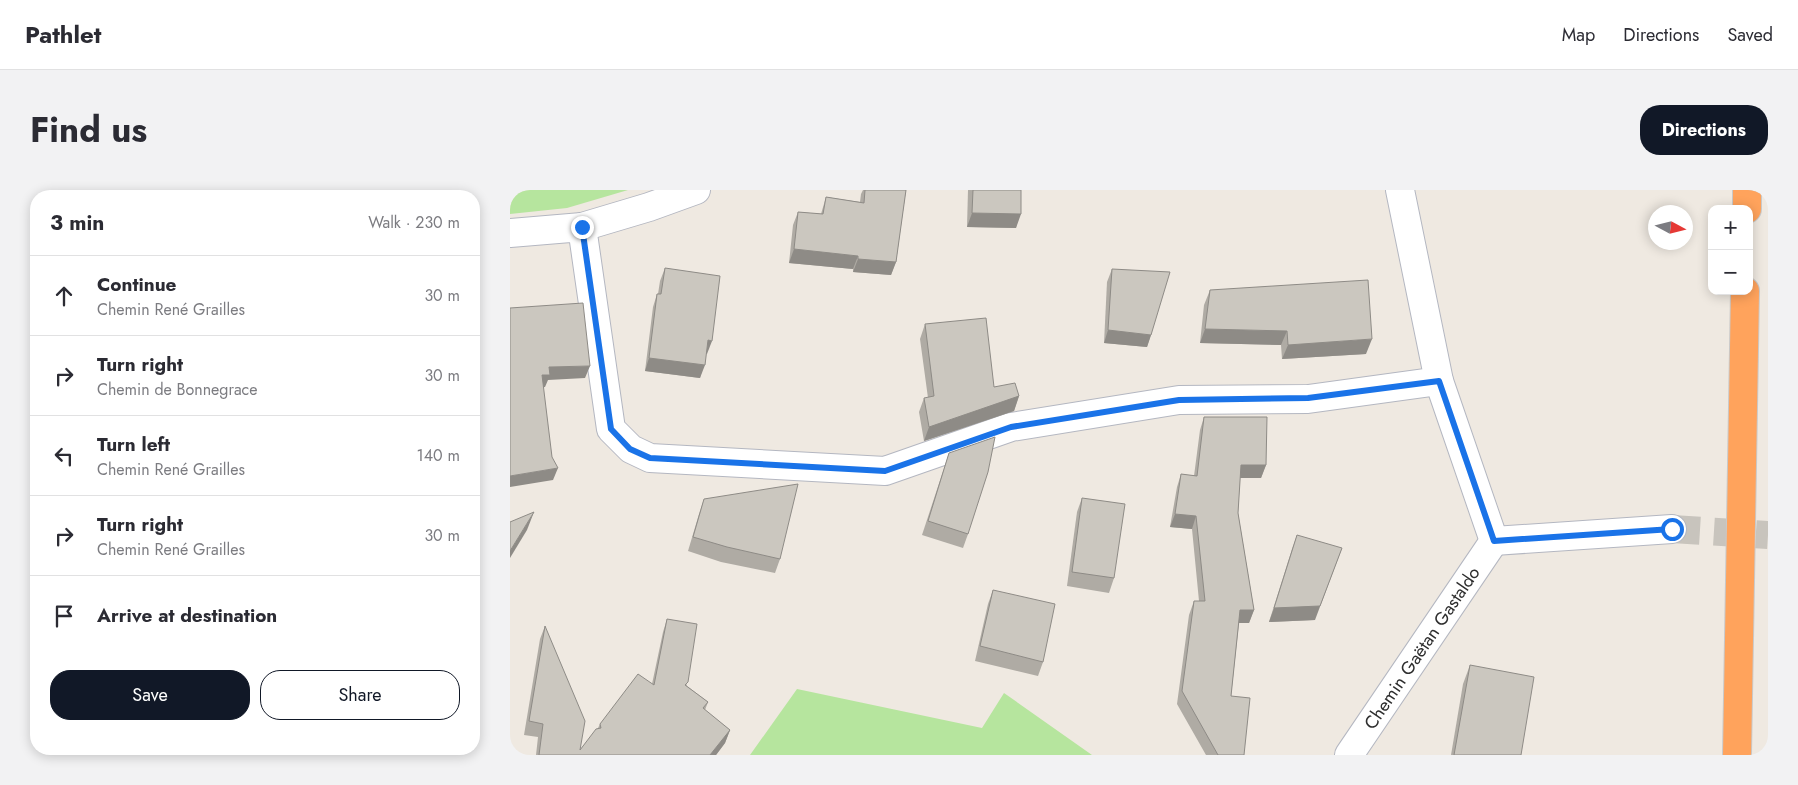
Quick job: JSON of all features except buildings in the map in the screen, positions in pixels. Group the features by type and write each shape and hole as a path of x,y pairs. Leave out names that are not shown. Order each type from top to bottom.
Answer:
{"highway":[{"path":"1747,190 1747,205"},
{"path":"1737,755 1745,295"}],"street":[{"path":"510,234 582,227 650,207 696,190"},
{"path":"1400,190 1439,381 1494,541 1672,529"},
{"path":"582,227 611,429 630,449 650,458 885,471 1021,425 1179,400 1308,398 1439,381"},
{"name":"Chemin Gaëtan Gastaldo","path":"1349,755 1494,541"}],"green space":[{"path":"510,190 628,190 567,208 510,214"},
{"path":"797,689 982,728 1004,693 1092,755 750,755"}],"tunnel":[{"path":"1672,529 1768,535"}],"route":[{"path":"582,227 611,429 630,449 650,458 885,471 1011,427 1179,400 1308,398 1439,381 1494,541 1672,529"}]}
